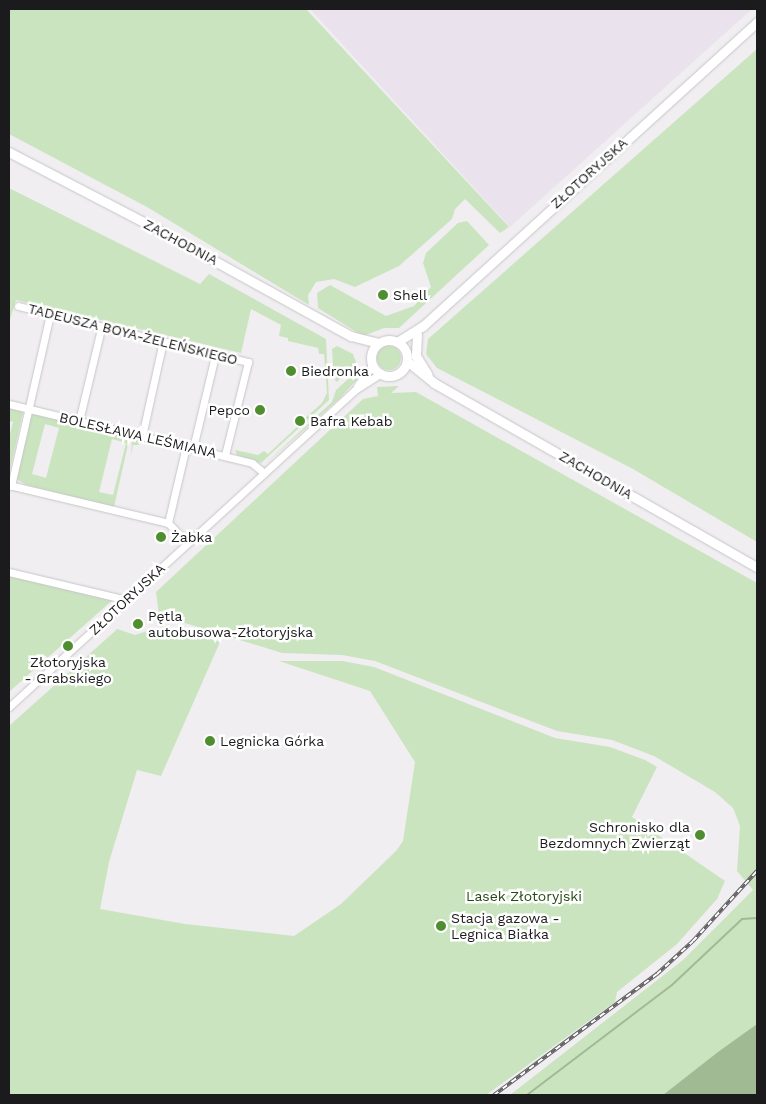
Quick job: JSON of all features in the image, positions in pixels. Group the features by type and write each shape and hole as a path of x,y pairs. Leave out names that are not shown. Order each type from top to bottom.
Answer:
{"main road":[{"name":"ZŁOTORYJSKA","path":"397,342 423,326 757,22"},
{"name":"ZACHODNIA","path":"9,152 154,228 350,336 372,355"},
{"name":"ZŁOTORYJSKA","path":"406,357 423,326"},
{"path":"417,335 416,356 434,383"},
{"name":"ZACHODNIA","path":"350,336 379,343"},
{"path":"389,340 397,342 406,357 399,373 381,373 373,365 372,355 379,343 389,340"},
{"name":"ZACHODNIA","path":"406,357 434,383 757,567"},
{"name":"ZACHODNIA","path":"399,373 434,383"}],"street":[{"name":"TADEUSZA BOYA-ŻELEŃSKIEGO","path":"18,306 248,362 225,456"},
{"path":"50,314 10,486 168,523 188,543"},
{"path":"79,421 100,332"},
{"path":"142,436 163,341"},
{"path":"168,523 214,360"},
{"name":"ZŁOTORYJSKA","path":"355,390 373,365"},
{"name":"ZŁOTORYJSKA","path":"9,707 355,390 381,373"},
{"name":"BOLESŁAWA LEŚMIANA","path":"9,404 252,463 264,473"},
{"path":"9,572 126,600"}],"shaded area":[{"path":"310,9 752,9 510,227"},
{"path":"757,1024 757,1095 663,1095 718,1052"}],"green space":[{"path":"9,9 306,9 509,227 500,233 465,199 455,209 452,219 399,266 355,287 334,279 316,282 308,295 309,305 147,207 9,134"},
{"path":"757,49 757,542 633,469 437,368 426,354 428,339"},
{"path":"9,188 200,284 209,274 326,339 329,400 261,463 237,455 235,450 258,455 264,451 268,454 299,425 296,421 300,417 303,420 322,403 327,393 324,354 319,354 318,348 288,341 288,338 279,336 281,325 251,309 241,353 16,300 9,323"},
{"path":"467,221 489,245 399,328 384,328 363,336 318,308 317,293 330,285 386,316 414,306 431,287 423,263 426,253 458,223"},
{"path":"337,346 353,354 356,362 337,382 334,379 332,349"},
{"path":"389,346 398,349 401,358 398,367 389,370 380,367 377,358 380,349"},
{"path":"357,371 361,375 340,398 265,464 332,402 336,390"},
{"path":"399,386 391,393 416,392 757,583 757,1024 663,1095 510,1095 683,960 753,890 737,871 740,826 733,808 715,792 654,756 612,740 557,731 375,661 342,655 282,653 159,615 156,592 363,399 378,396 377,387"},
{"path":"9,408 23,412 9,474 9,438 13,422 9,421"},
{"path":"36,414 138,439 139,445 133,445 131,456 132,440 129,440 114,507 26,485 14,477 28,416","holes":["45,424 59,428 46,478 32,474","112,439 126,443 113,495 99,492"]},
{"path":"9,572 116,597 9,692"},
{"name":"Lasek Złotoryjski","path":"162,626 220,642 161,776 137,770 109,862 100,909 185,924 294,936 341,904 396,851 403,841 415,762 370,691 279,661 342,661 374,667 555,738 610,747 645,760 657,767 632,817 725,881 717,899 677,944 617,992 615,1002 486,1095 9,1095 9,726 117,629 135,635"}],"waterway":[{"path":"527,1095 672,985 742,919 757,918"}],"railway":[{"path":"494,1095 657,974 693,941 757,871"}],"place":[{"name":"Shell","path":"383,295"},
{"name":"Biedronka","path":"291,371"},
{"name":"Pepco","path":"260,410"},
{"name":"Bafra Kebab","path":"300,421"},
{"name":"Żabka","path":"161,537"},
{"name":"Pętla autobusowa-Złotoryjska","path":"138,624"},
{"name":"Złotoryjska - Grabskiego","path":"68,646"},
{"name":"Legnicka Górka","path":"210,741"},
{"name":"Schronisko dla Bezdomnych Zwierząt","path":"700,835"},
{"name":"Stacja gazowa - Legnica Białka","path":"441,926"}]}
